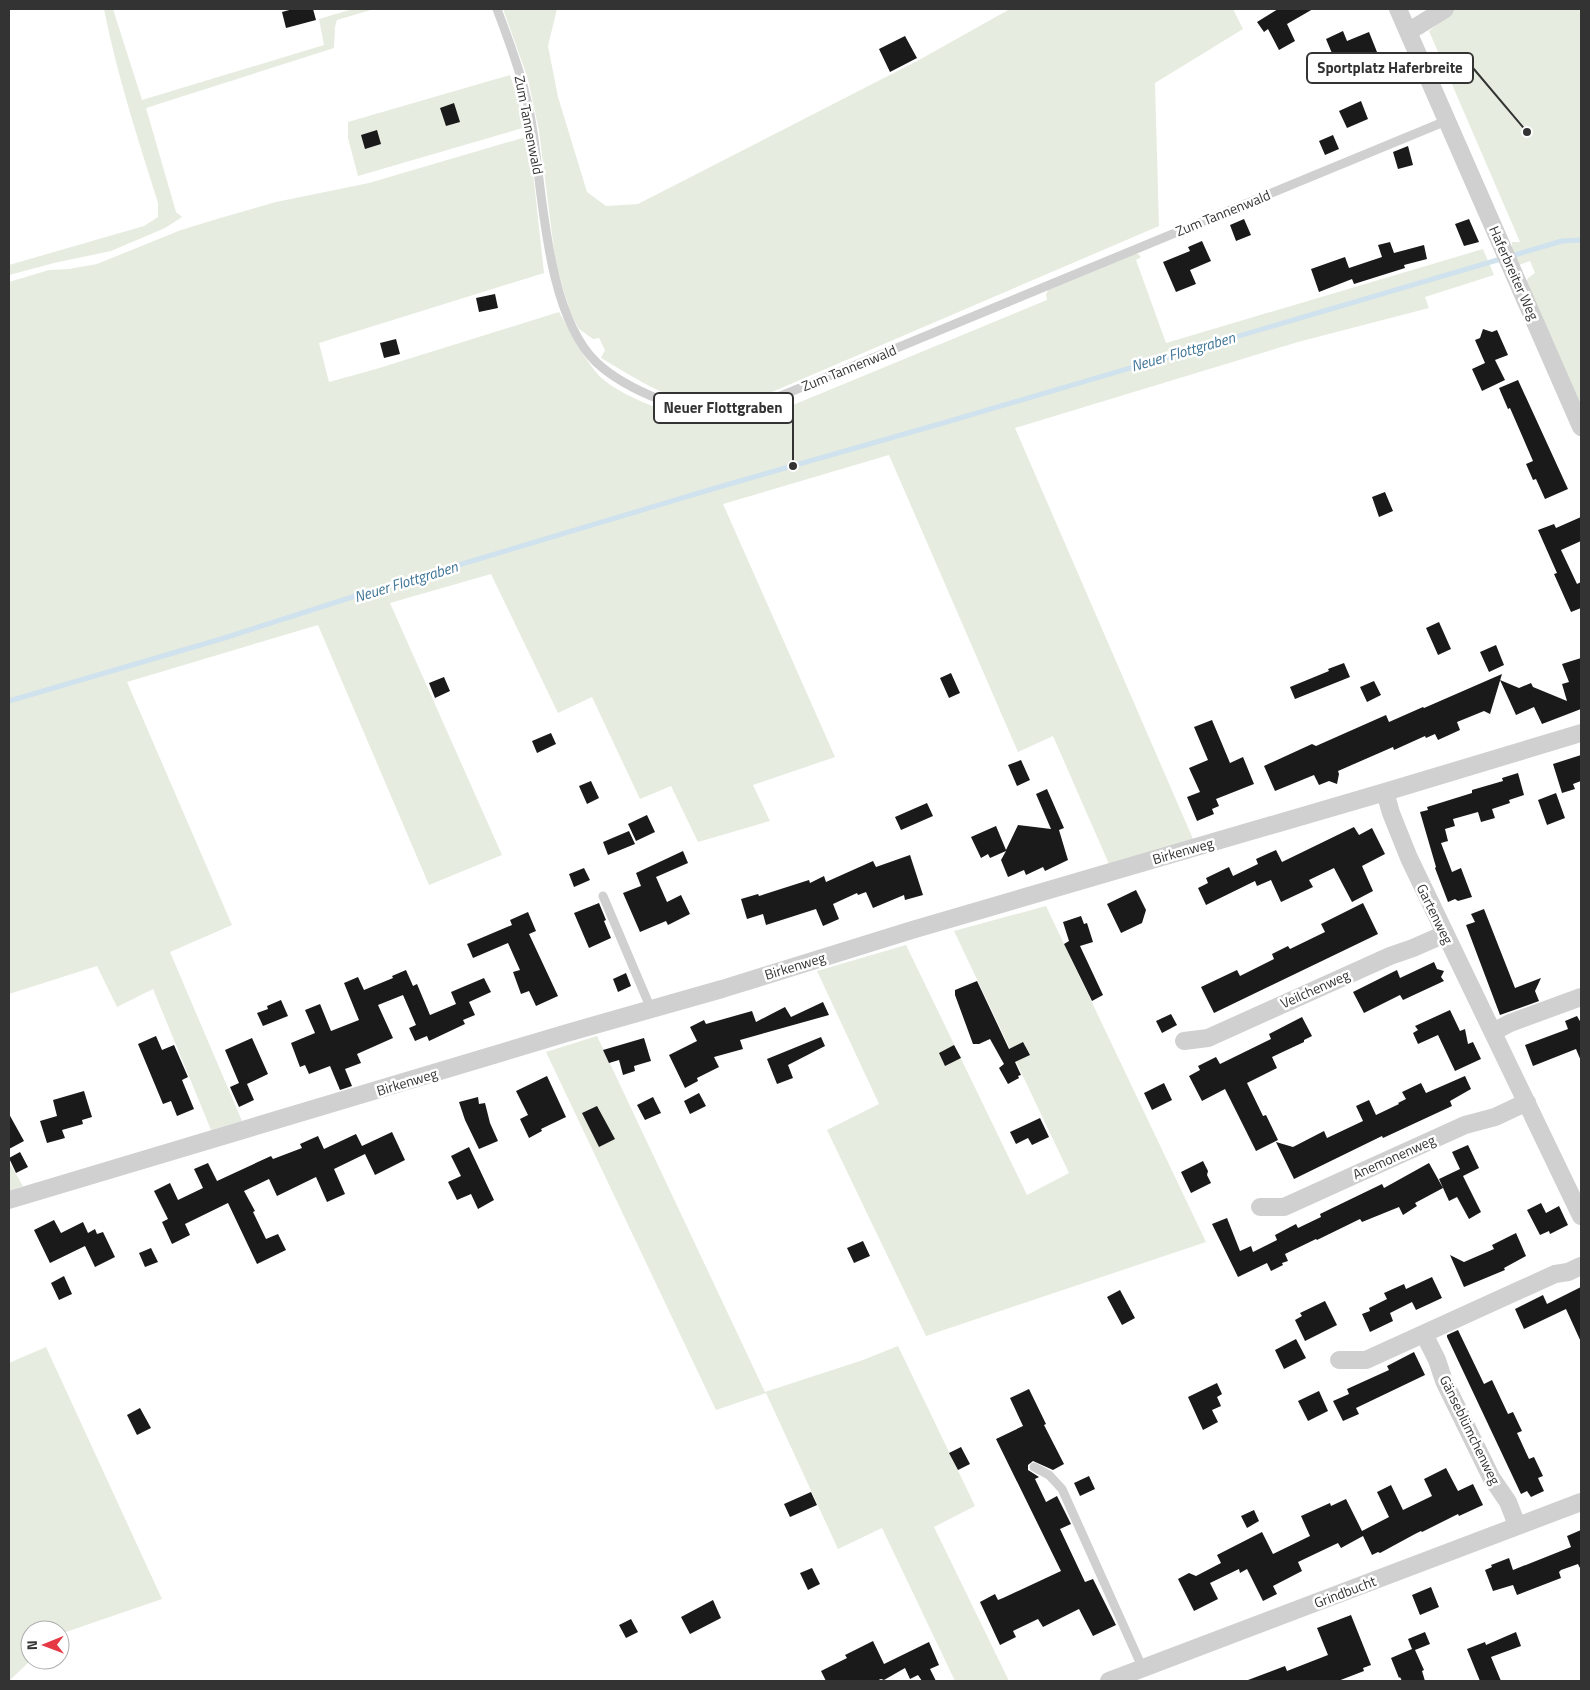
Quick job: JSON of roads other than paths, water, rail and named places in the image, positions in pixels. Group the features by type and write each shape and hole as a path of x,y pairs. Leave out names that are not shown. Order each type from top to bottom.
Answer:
{"street":[{"name":"Haferbreiter Weg","path":"1398,9 1581,426"},
{"path":"1408,32 1444,9"},
{"name":"Birkenweg","path":"9,1200 1581,733"},
{"name":"Gartenweg","path":"1385,792 1404,848 1581,1216"},
{"name":"Veilchenweg","path":"1184,1041 1208,1038 1390,956 1445,934"},
{"path":"1493,1032 1510,1023 1581,997"},
{"name":"Anemonenweg","path":"1260,1207 1284,1207 1465,1125 1495,1117 1527,1102"},
{"path":"1340,1360 1366,1360 1556,1274 1568,1272 1581,1266"},
{"name":"Gänseblümchenweg","path":"1424,1334 1437,1360 1444,1381 1491,1477 1508,1502 1517,1525"},
{"name":"Grindbucht","path":"1109,1681 1581,1502"}],"lane":[{"name":"Zum Tannenwald","path":"497,9 515,58 527,102 550,257 560,298 576,335 596,362 612,375 654,397 682,408 702,413 734,414 749,409 1446,120"},
{"path":"603,896 651,1009"},
{"path":"1034,1467 1049,1475 1062,1489 1143,1668"}],"waterway":[{"name":"Neuer Flottgraben","path":"9,701 221,639 368,592 719,487 1562,241 1581,240"}],"place":[{"name":"Sportplatz Haferbreite","path":"1527,132"},
{"name":"Neuer Flottgraben","path":"793,466"}]}
